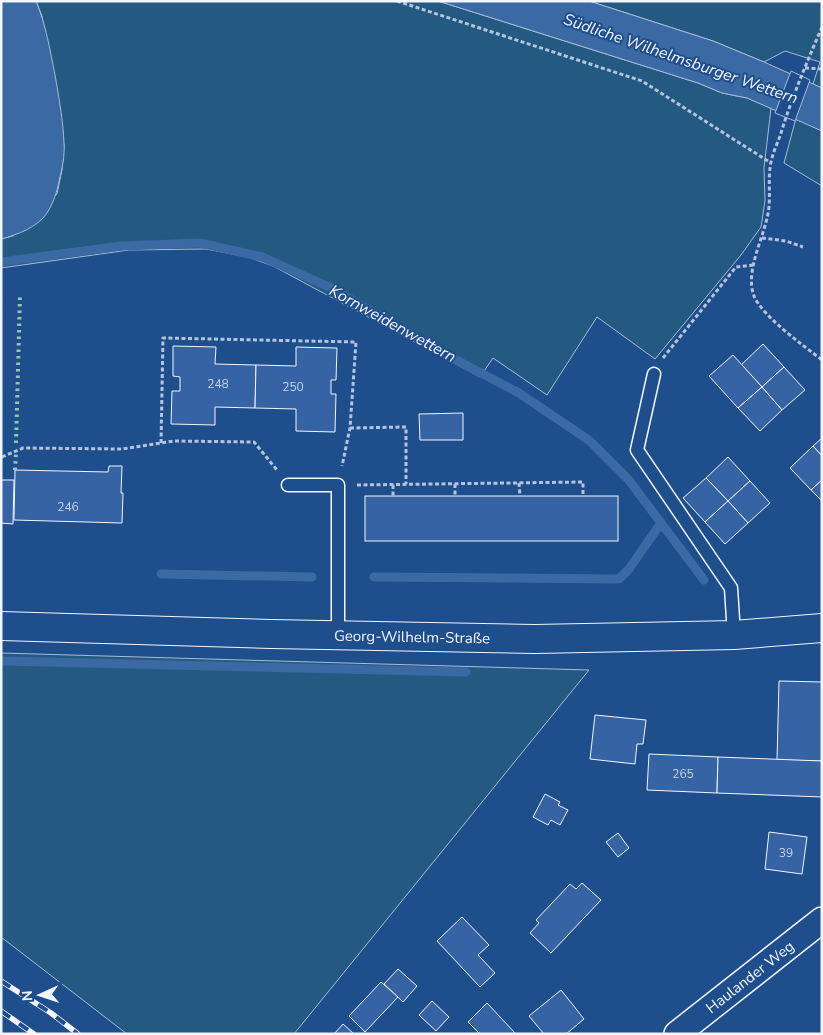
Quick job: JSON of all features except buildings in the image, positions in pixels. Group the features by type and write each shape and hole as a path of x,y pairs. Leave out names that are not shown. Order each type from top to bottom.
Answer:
{"main road":[{"name":"Georg-Wilhelm-Straße","path":"1,626 338,636 535,639 734,635 822,628"}],"street":[{"name":"Haulander Weg","path":"678,1034 822,920"}],"lane":[{"path":"654,374 637,450 732,588 734,635"},
{"path":"288,485 338,485 338,636"}],"path":[{"path":"397,1 642,81 771,163"},
{"path":"822,27 804,70 771,163 768,216 753,265 751,284 758,304 774,321 822,360"},
{"path":"804,70 822,70"},
{"path":"762,238 786,241 803,247"},
{"path":"654,374 659,363 736,267 753,265"},
{"path":"161,443 163,338 356,342 350,428 338,485 583,482 583,496"},
{"path":"350,428 406,427 406,484"},
{"path":"2,457 23,448 122,449 174,441 254,442 288,485"},
{"path":"519,483 520,496"},
{"path":"393,484 393,496"},
{"path":"455,484 455,496"}],"shaded area":[{"path":"36,1 438,1 698,83 722,93 747,98 771,108 764,168 765,201 761,227 741,255 655,359 597,317 547,395 493,358 480,377 273,266 248,257 206,249 129,250 1,268 1,239 13,236 57,194 62,170 64,145 42,16"},
{"path":"589,1 822,1 822,88 813,84 820,62 785,51 764,62 713,41"},
{"path":"796,118 822,131 822,186 784,163"},
{"path":"1,653 589,670 294,1034 127,1034 1,937"}],"water":[{"path":"1,1 36,1 45,28 55,75 62,117 64,148 57,189 47,213 33,226 20,233 1,239"},
{"name":"Südliche Wilhelmsburger Wettern","path":"438,1 589,1 713,41 822,88 822,131 747,98 722,93 698,83"}],"pier":[{"path":"791,71 810,80 795,121 775,113"}],"waterway":[{"name":"Kornweidenwettern","path":"1,262 121,246 200,243 262,257 329,287 441,352 519,393 590,441 628,479 704,580"},
{"path":"374,577 619,579 629,569 661,523"},
{"path":"161,574 312,577"},
{"path":"1,661 466,672"}],"railway":[{"path":"1,981 51,1013 78,1034"},
{"path":"1,1011 34,1034"}],"hedge":[{"path":"16,443 20,296"},
{"path":"15,470 16,453"}]}
